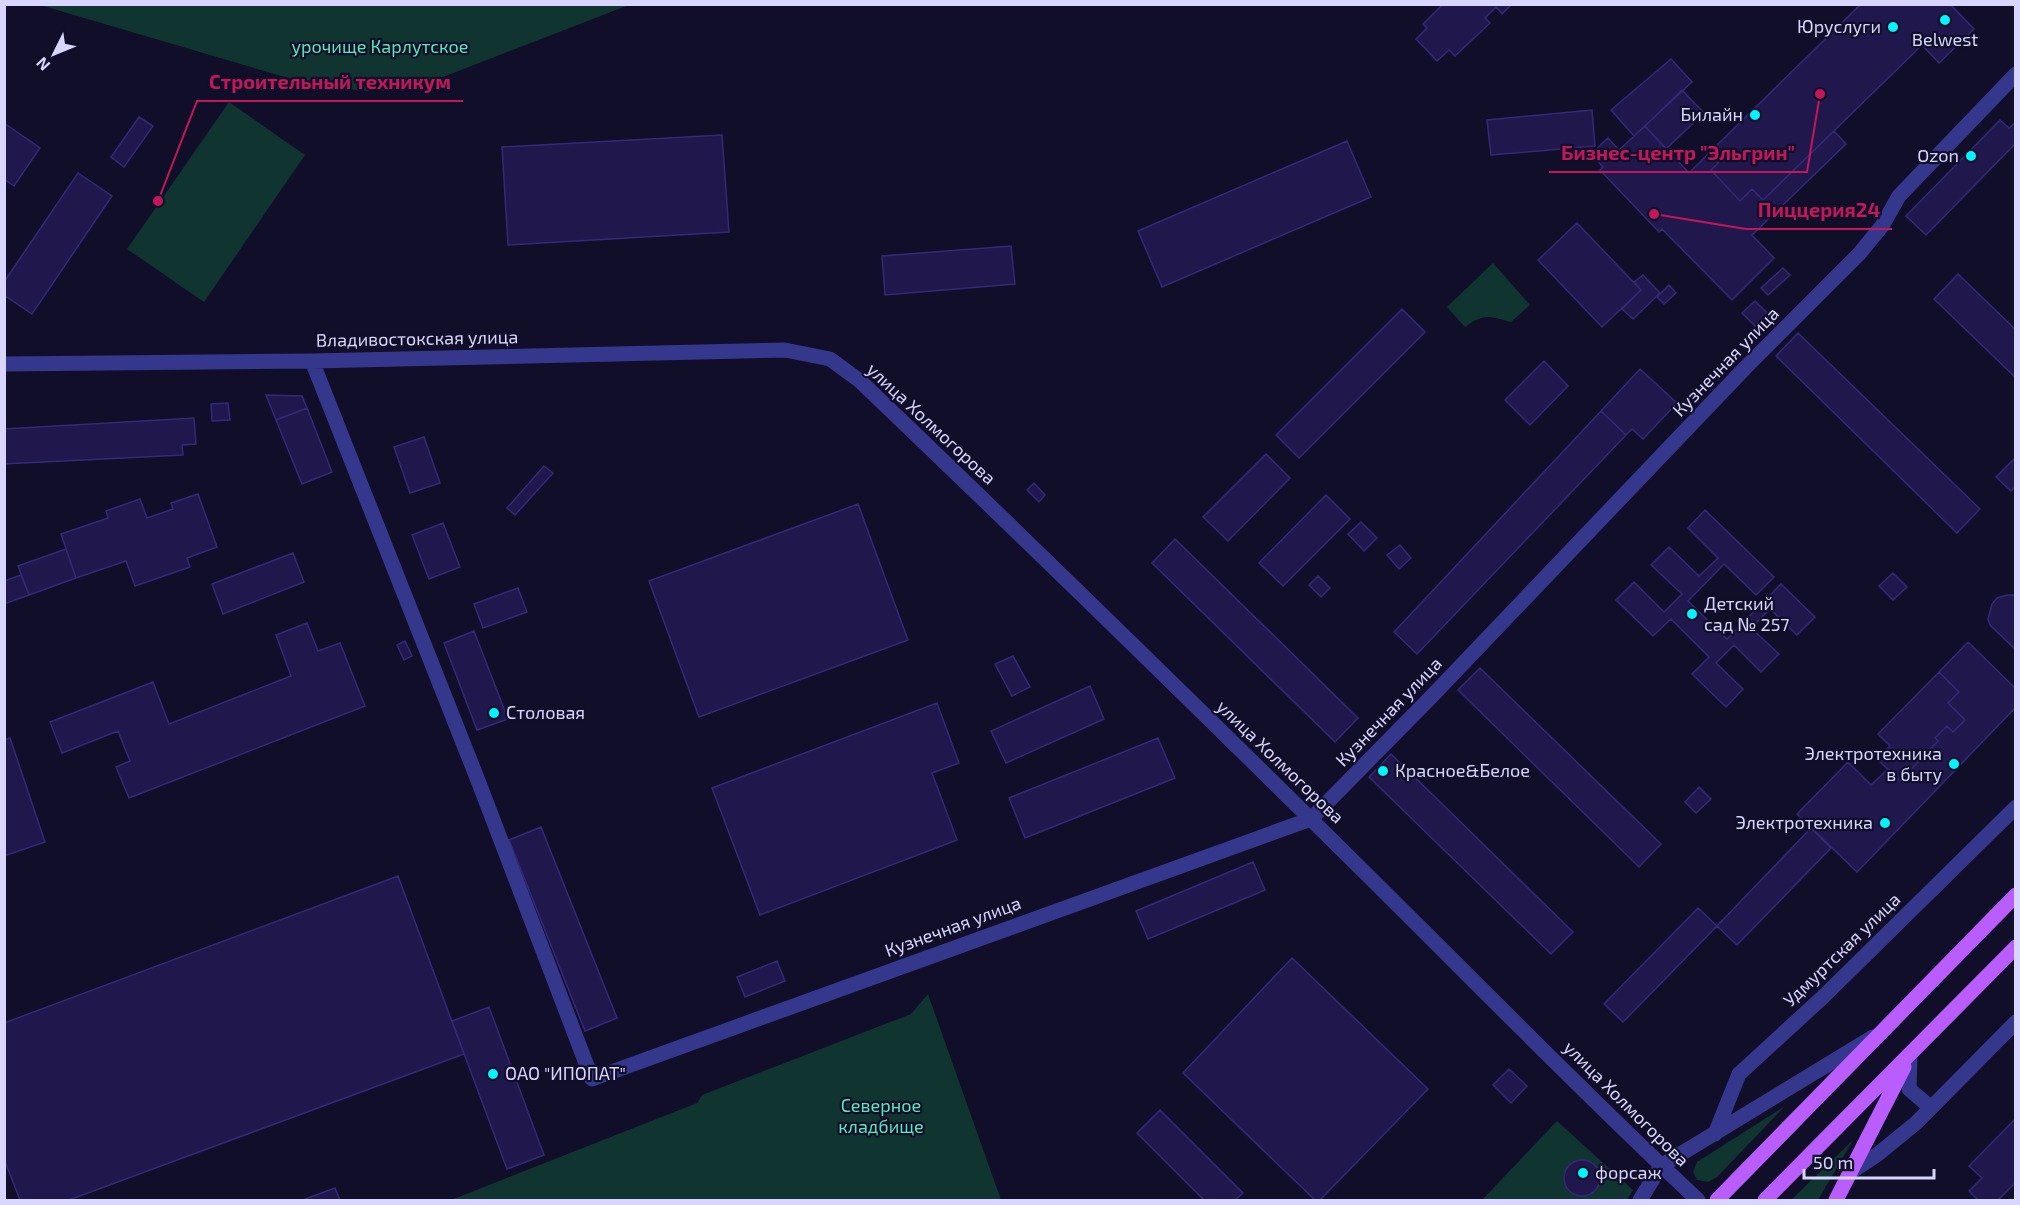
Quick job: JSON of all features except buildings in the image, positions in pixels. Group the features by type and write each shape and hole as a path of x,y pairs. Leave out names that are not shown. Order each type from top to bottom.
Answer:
{"main road":[{"path":"1717,1200 2016,896"},
{"path":"1766,1200 2016,947"},
{"path":"1836,1200 1910,1054"}],"street":[{"name":"Кузнечная улица","path":"312,361 479,783 592,1079 1311,819 1739,375 1859,254 1882,226 1899,196 2016,74"},
{"name":"Владивостокская улица","path":"4,364 312,361 785,350 830,359"},
{"name":"улица Холмогорова","path":"830,359 860,381 924,442 1698,1200"},
{"name":"Удмуртская улица","path":"1714,1134 1739,1074 1824,996 2016,807"},
{"path":"1851,1172 1878,1154 1916,1123 2016,1022"},
{"path":"1640,1200 1661,1166 1883,1031"},
{"path":"1910,1054 1910,1089 1930,1107"}],"green space":[{"name":"урочище Карлутское","path":"40,5 629,5 430,82 390,91 362,91 288,78"},
{"path":"229,102 305,155 204,302 127,249"},
{"path":"1493,263 1530,305 1511,322 1487,317 1477,319 1465,327 1447,307"},
{"name":"Северное кладбище","path":"928,994 1001,1200 451,1200 697,1103 702,1095 911,1014"},
{"path":"1785,1106 1717,1177 1708,1182 1697,1180 1693,1172 1697,1162"},
{"path":"1557,1121 1633,1190 1627,1200 1482,1200"},
{"path":"1853,1140 1818,1200 1791,1200"}],"place":[{"name":"Belwest","path":"1945,20"},
{"name":"Юруслуги","path":"1893,27"},
{"name":"Бизнес-центр \"Эльгрин\"","path":"1820,94"},
{"name":"Билайн","path":"1755,115"},
{"name":"Ozon","path":"1971,156"},
{"name":"Строительный техникум","path":"158,201"},
{"name":"Пиццерия24","path":"1654,214"},
{"name":"Детский сад № 257","path":"1692,614"},
{"name":"Столовая","path":"494,713"},
{"name":"Электротехника в быту","path":"1954,764"},
{"name":"Красное&Белое","path":"1383,771"},
{"name":"Электротехника","path":"1885,823"},
{"name":"ОАО \"ИПОПАТ\"","path":"493,1074"},
{"name":"форсаж","path":"1583,1173"}]}
